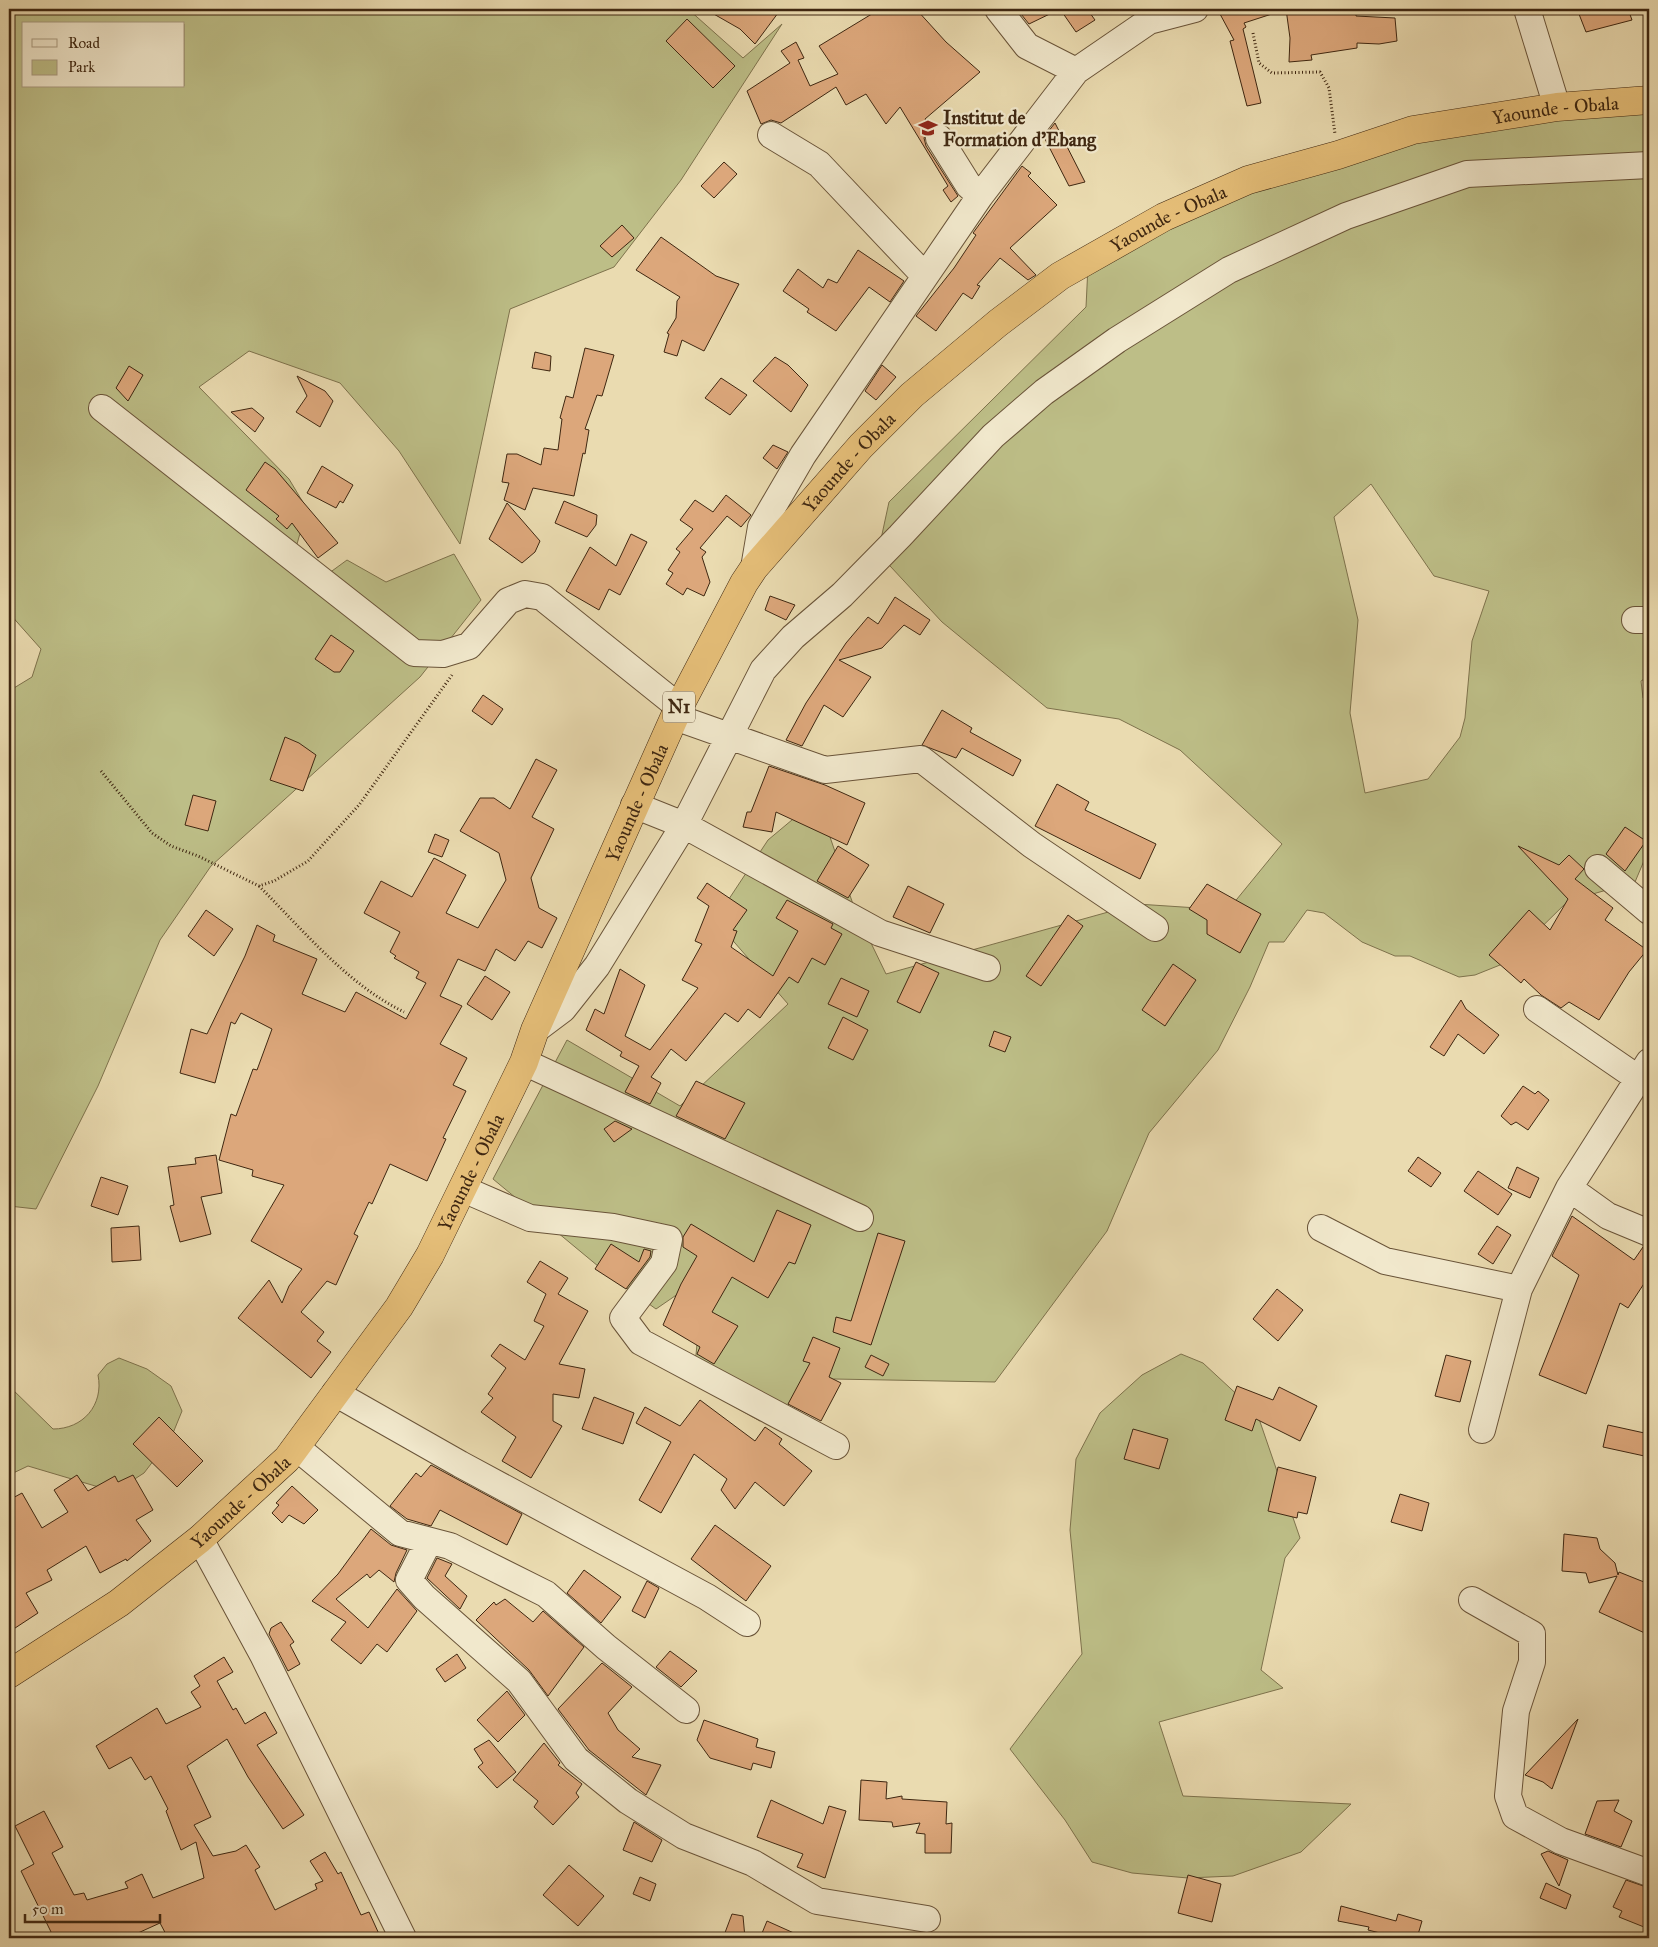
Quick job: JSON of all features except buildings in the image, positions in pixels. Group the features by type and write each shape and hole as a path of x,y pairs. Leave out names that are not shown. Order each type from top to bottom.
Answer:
{"highway":[{"name":"Yaounde - Obala","path":"9,1674 119,1604 200,1539 287,1460 399,1307 430,1254 524,1062 535,1030 634,805 677,712 744,583 754,568 861,446 912,396 998,324 1060,276 1164,217 1248,180 1338,155 1413,130 1556,107 1649,100"}],"street":[{"path":"998,9 1028,46 1076,71"},
{"path":"754,568 761,527 803,455 980,196 1076,71 1149,21 1195,9"},
{"path":"1527,9 1556,107"},
{"path":"771,135 819,164 924,276"},
{"path":"939,138 969,186 980,196"},
{"path":"535,1030 563,1009 597,966 684,824 763,670 792,637 842,595 900,536 993,436 1044,392 1117,340 1229,270 1346,216 1467,174 1649,165"},
{"path":"102,408 414,653 443,654 469,646 508,601 525,594 542,597 677,712 728,736 825,770 921,759 1032,845 1154,928"},
{"path":"634,805 684,824 880,933 987,968"},
{"path":"1598,868 1649,911"},
{"path":"1482,1430 1519,1289 1568,1188 1644,1070 1537,1009"},
{"path":"524,1062 860,1218"},
{"path":"1568,1188 1608,1216 1649,1232"},
{"path":"463,1189 530,1218 613,1227 669,1239 664,1263 623,1318 640,1342 836,1446"},
{"path":"1321,1228 1386,1261 1519,1289"},
{"path":"336,1393 460,1464 707,1597 747,1623"},
{"path":"296,1447 400,1533 450,1546 546,1594 606,1647 686,1710"},
{"path":"200,1539 264,1655 403,1938"},
{"path":"430,1541 410,1580 424,1597 519,1681 576,1760 628,1801 684,1836 753,1863 817,1902 927,1919"},
{"path":"1472,1600 1532,1634 1532,1662 1516,1711 1508,1796 1515,1816 1561,1841 1649,1873"}],"path":[{"path":"1253,33 1258,64 1272,73 1320,72 1328,88 1338,155"},
{"path":"259,886 274,881 308,861 359,805 442,690 469,646"},
{"path":"101,771 152,833 171,846 198,856 259,886 344,971 384,1002 404,1012"}],"green space":[{"path":"9,9 688,9 743,58 782,24 681,180 614,267 510,309 460,544 399,451 340,383 249,351 199,387 289,479 307,509 295,551 321,579 347,560 386,582 454,554 481,600 420,677 211,866 160,940 98,1086 36,1209 9,1206 9,691 32,677 41,649 9,613"},
{"path":"1649,104 1649,676 1641,681 1643,698 1649,702 1649,837 1646,856 1635,882 1568,901 1505,963 1475,975 1459,977 1410,956 1395,956 1362,942 1324,913 1307,910 1284,942 1269,942 1250,987 1218,1050 1149,1133 1107,1231 995,1382 834,1379 760,1421 681,1377 696,1355 701,1300 688,1287 656,1309 610,1276 493,1179 567,1040 680,1106 788,1004 715,920 768,840 817,799 855,910 886,974 1137,904 1228,910 1282,844 1180,750 1119,719 1047,708 942,622 878,553 889,502 1086,307 1089,246 1364,145","holes":["1371,484 1434,576 1489,591 1472,641 1465,718 1460,737 1428,779 1365,793 1350,713 1358,620 1334,517"]},
{"path":"1181,1354 1203,1363 1257,1413 1300,1538 1285,1558 1261,1670 1283,1688 1159,1722 1183,1796 1351,1804 1301,1852 1233,1876 1188,1878 1132,1873 1092,1862 1065,1820 1010,1749 1082,1654 1070,1530 1076,1459 1100,1413 1142,1375"},
{"path":"119,1358 147,1369 171,1386 182,1411 171,1438 144,1473 130,1482 102,1488 28,1466 9,1475 9,1386 53,1429 64,1428 74,1425 89,1413 98,1396 98,1375 107,1364"}],"place":[{"name":"Institut de Formation d'Ebang","path":"928,128"}]}
